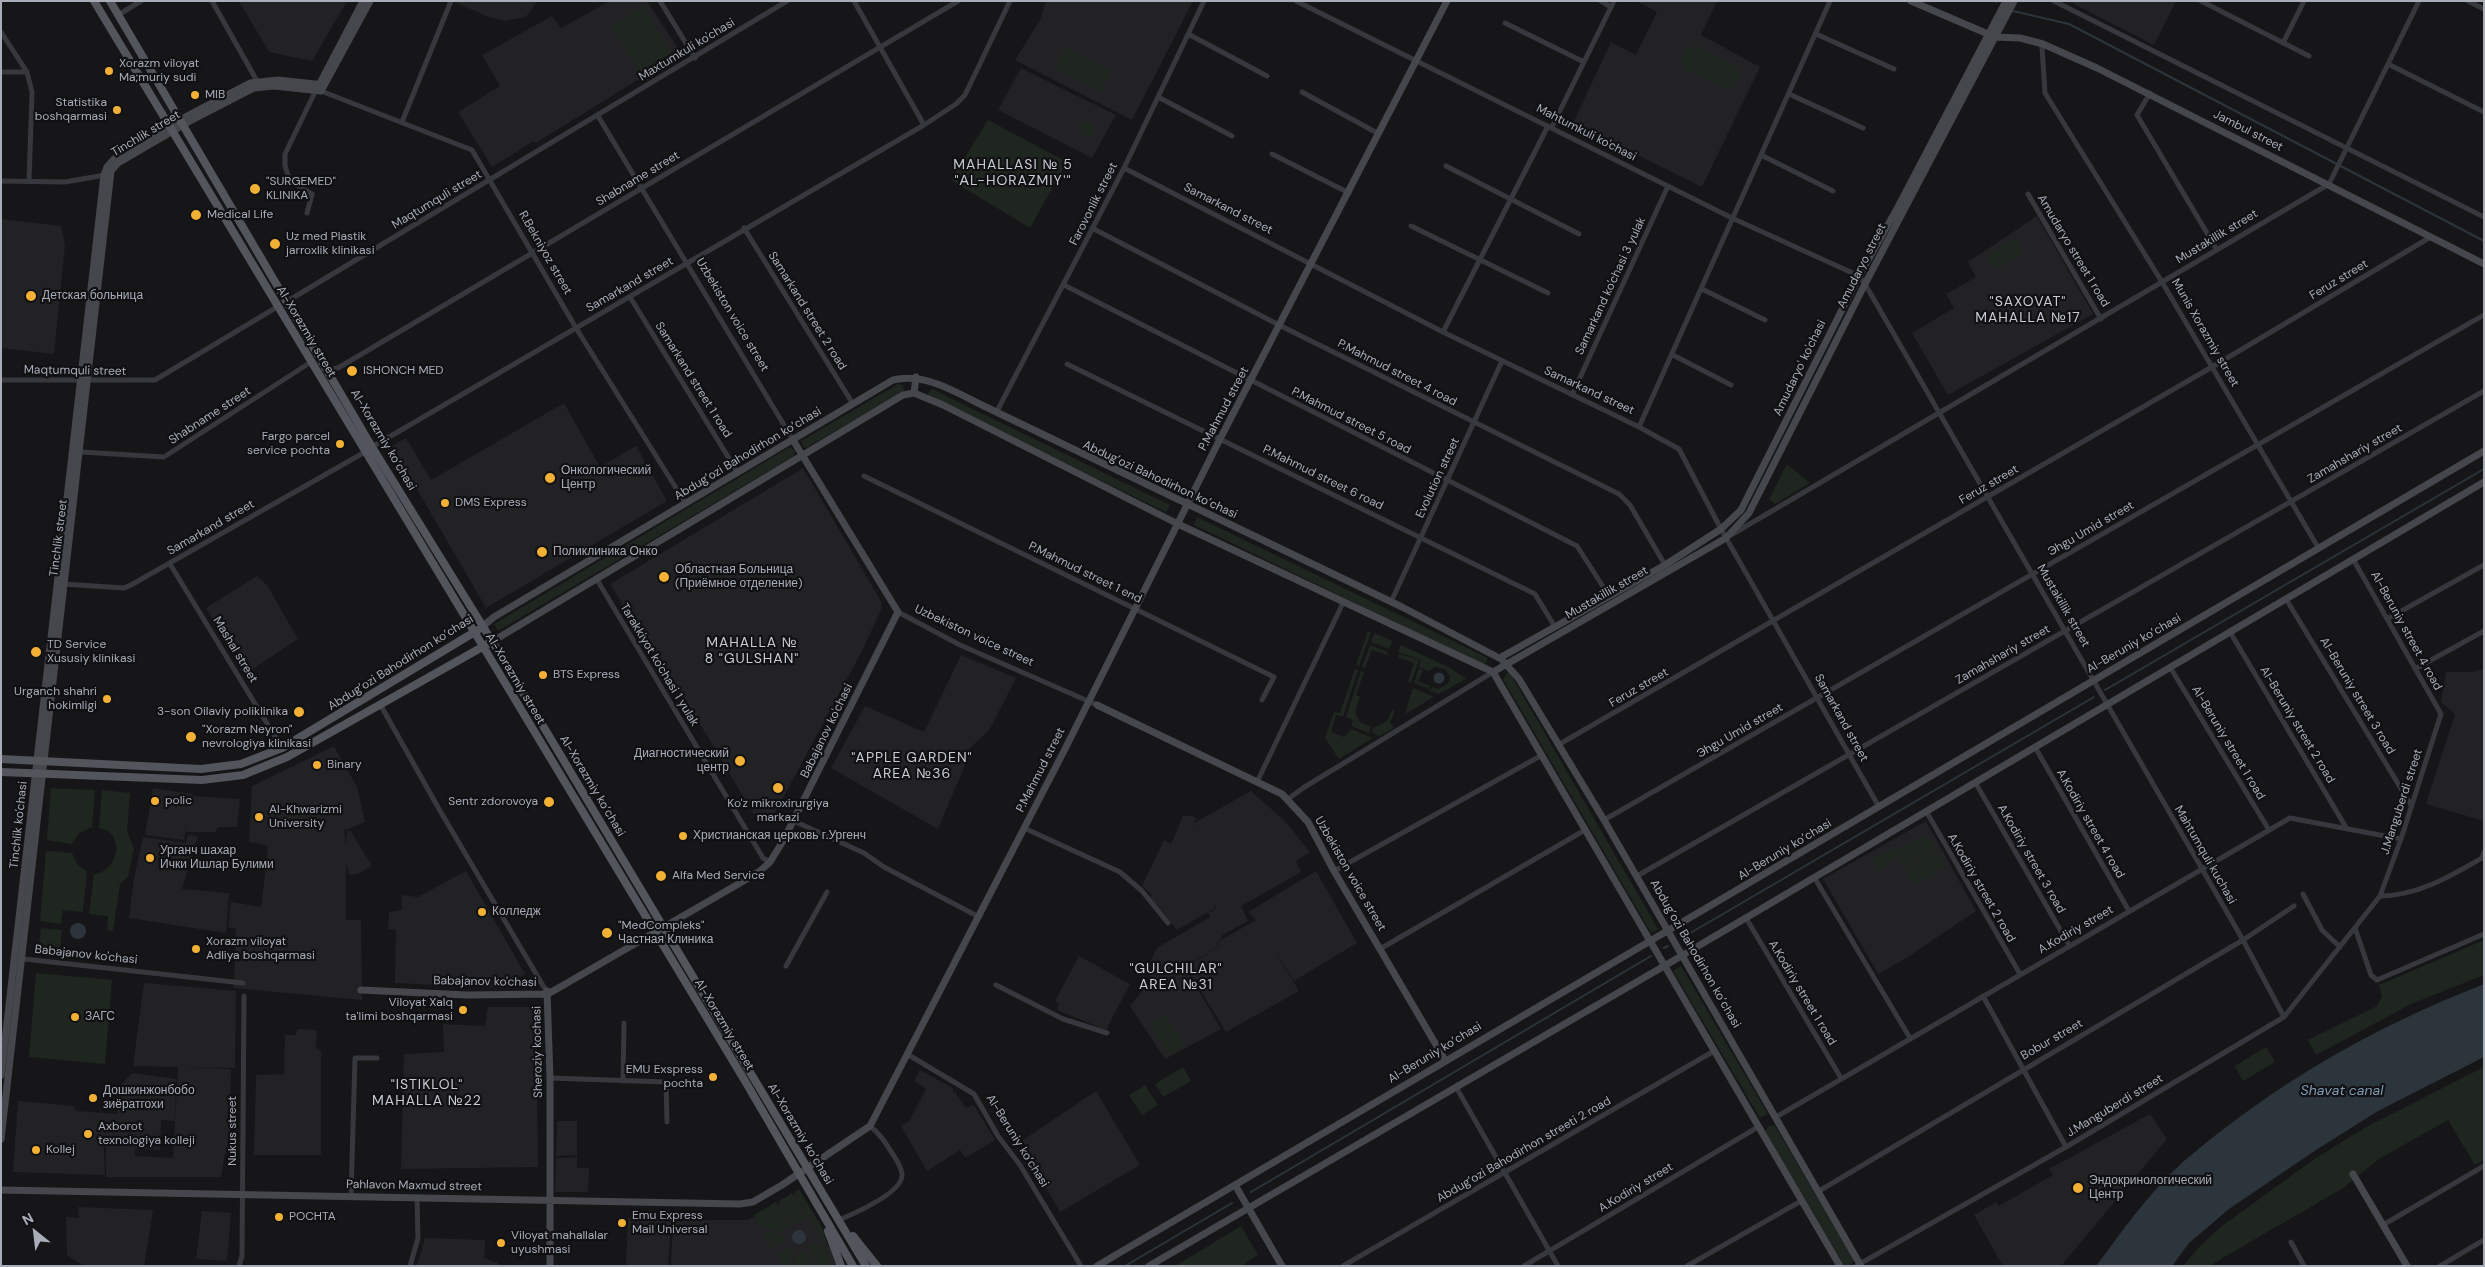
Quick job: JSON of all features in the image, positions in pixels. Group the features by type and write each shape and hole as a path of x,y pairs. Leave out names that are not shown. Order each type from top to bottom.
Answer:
{"main road":[{"name":"Al-Xorazmiy street","path":"94,1 853,1266"},
{"path":"110,1 182,122"},
{"path":"320,88 363,1"},
{"path":"320,88 370,1"},
{"name":"P.Mahmud street","path":"816,1163 870,1126 1089,702 1220,439 1252,382 1279,325 1447,1"},
{"path":"1911,1 1992,36"},
{"name":"Amudaryo' ko'chasi","path":"1721,529 1740,510 1858,276 1992,36 2006,1"},
{"name":"Amudaryo street","path":"1726,538 1749,513 1992,36 2014,1"},
{"name":"Jambul street","path":"1992,36 2020,38 2043,44 2150,93 2329,184 2429,238 2484,264"},
{"name":"Tinchlik street","path":"41,762 107,175 106,167 114,159 244,86 257,81 278,80 320,88"},
{"name":"Tinchlik street","path":"182,122 260,87 320,88"},
{"name":"Al-Xorazmiy ko’chasi","path":"182,122 372,447 493,641 866,1266"},
{"path":"916,377 914,393 943,405 1178,524 1493,672 1840,1266"},
{"name":"Abdug’ozi Bahodirhon ko’chasi","path":"1,759 202,769 241,764 282,748 474,632 494,617 893,380 916,377 931,382 1391,602 1504,661 1637,876 1819,1191 1859,1265"},
{"name":"Tinchlik street","path":"61,584 80,452 84,381"},
{"name":"Abdug’ozi Bahodirhon ko’chasi","path":"1,772 202,780 243,775 267,767 493,641 802,454 904,395 914,393"},
{"name":"Uzbekiston voice street","path":"793,440 898,612"},
{"name":"Al-Beruniy ko’chasi","path":"1097,1266 2484,451"},
{"path":"1149,1266 1683,955 2483,483"},
{"name":"Mustakillik street","path":"1721,529 1665,565 1503,656 1504,661 1726,538"},
{"name":"Babajanov ko'chasi","path":"361,990 467,994 547,991 655,934 760,871 770,862 794,821 898,612"},
{"path":"1493,672 1504,661"},
{"name":"Uzbekiston voice street","path":"1097,705 1257,782 1288,799 1308,822 1334,871 1445,1060"},
{"path":"313,731 317,740"},
{"name":"Tinchlik ko'chasi","path":"1,1075 18,959 41,762"},
{"path":"1,1139 18,959"},
{"name":"Sheroziy kochasi","path":"547,991 550,1078 550,1266"},
{"name":"Pahlavon Maxmud street","path":"1,1190 740,1204 753,1202 816,1163"},
{"path":"2353,1174 2404,1264"},
{"path":"1236,1185 1282,1266"},
{"path":"820,1211 842,1266"},
{"path":"838,1220 877,1266"}],"street":[{"path":"118,15 141,1"},
{"path":"212,1 257,81"},
{"path":"402,122 451,1"},
{"path":"660,1 694,58"},
{"name":"Mаxtumkuli ko'chasi","path":"598,116 787,1"},
{"path":"854,1 924,125"},
{"name":"Shabname street","path":"328,370 338,368 533,254 958,1"},
{"name":"Samarkand street","path":"372,447 630,297 744,228 924,125 956,104 965,95 1010,1"},
{"name":"Farovonlik street","path":"996,414 1124,168 1190,35 1204,1"},
{"name":"Mahtumkuli ko'chasi","path":"1296,1 1732,218 1858,276 1865,284"},
{"path":"1443,332 1478,260 1550,127 1613,4 1601,1"},
{"path":"1640,427 1830,1"},
{"path":"2054,1 2484,217"},
{"path":"2201,1 2309,56"},
{"path":"2283,43 2304,1"},
{"path":"2329,184 2419,1"},
{"path":"2468,1 2484,9"},
{"path":"1505,23 1584,62"},
{"path":"1,32 27,72 32,92 29,182"},
{"path":"1816,34 1894,69"},
{"path":"1190,35 1267,76"},
{"name":"Munis Xorazmiy street","path":"2042,47 2045,93 2162,282 2318,549"},
{"path":"2388,64 2484,112"},
{"path":"1,72 27,72"},
{"path":"307,213 312,194 290,181 285,166 285,154 320,88"},
{"name":"R.Bekniyoz street","path":"320,88 472,150 576,328 686,504"},
{"path":"1302,92 1379,134"},
{"path":"2150,93 2137,115 2217,250"},
{"path":"1789,94 1863,128"},
{"path":"1158,97 1232,136"},
{"name":"Uzbekiston voice street","path":"598,116 793,440"},
{"name":"Maqtumquli street","path":"286,302 598,116"},
{"path":"1272,154 1349,192"},
{"path":"1761,155 1833,191"},
{"path":"1446,166 1579,234"},
{"name":"Samarkand street","path":"1124,168 1443,332 1640,427 1679,449 1726,538 1879,807"},
{"path":"1,181 65,182 107,175"},
{"name":"Mustakillik street","path":"1726,538 1941,414 2329,184"},
{"name":"Samarkand ko'chasi 3 yulak","path":"1572,395 1668,186"},
{"name":"Amudaryo street 1 road","path":"2028,194 2101,318"},
{"path":"1411,226 1548,293"},
{"name":"Samarkand street 2 road","path":"744,228 853,404"},
{"name":"P.Mahmud street 4 road","path":"1092,228 1279,325 1619,494 1630,506 1665,565"},
{"name":"Feruz street","path":"1558,746 2212,367 2429,238"},
{"name":"Mustakillik street","path":"1865,284 2106,704"},
{"name":"P.Mahmud street 5 road","path":"1064,286 1447,482 1577,546 1609,596"},
{"path":"1702,289 1764,320"},
{"name":"Samarkand street 1 road","path":"630,297 738,473"},
{"name":"Maqtumquli street","path":"1,380 155,380 277,307"},
{"name":"Эhgu Umid street","path":"1604,820 2484,315"},
{"path":"1673,355 1732,385"},
{"name":"Evolution street","path":"1391,602 1502,361"},
{"name":"Shabname street","path":"80,452 164,457 311,362"},
{"name":"P.Mahmud street 6 road","path":"1067,364 1536,594 1555,628"},
{"name":"Zamahshariy street","path":"1637,876 2484,391"},
{"name":"Samarkand street","path":"61,584 124,588 170,564 365,452"},
{"name":"P.Mahmud street 1 end","path":"864,476 1274,677 1262,700"},
{"name":"Al-Beruniy street 4 road","path":"2353,559 2441,714"},
{"name":"Mashal street","path":"170,564 282,748"},
{"path":"2387,619 2484,565"},
{"name":"Tarakkiyot ko'chasi 1 yulak","path":"596,578 763,858 770,862"},
{"name":"Al-Beruniy street 3 road","path":"2286,599 2411,804"},
{"path":"1257,782 1343,603"},
{"name":"Uzbekiston voice street","path":"898,612 960,645 1097,705"},
{"path":"2415,669 2484,631"},
{"name":"Al-Beruniy street 2 road","path":"2230,632 2347,829"},
{"name":"Al-Beruniy street 1 road","path":"2170,667 2269,830"},
{"path":"1288,799 1302,788 1493,672"},
{"name":"Sheroziy kochasi","path":"380,704 440,812 547,991"},
{"name":"Mahtumquli kuchasi","path":"2106,704 2243,940 2284,1017"},
{"name":"J.Manguberdi street","path":"1859,1265 2066,1147 2284,1017 2380,896 2401,839 2441,714"},
{"name":"A.Kodiriy street 4 road","path":"2034,747 2129,911"},
{"path":"1334,871 1542,756"},
{"name":"A.Kodiriy street 3 road","path":"1975,782 2070,945"},
{"name":"A.Kodiriy street 2 road","path":"1926,811 2020,974"},
{"name":"A.Kodiriy street","path":"1776,1117 2290,818 2401,839"},
{"path":"794,821 864,853 914,884 979,917"},
{"name":"P.Mahmud street","path":"1024,828 1120,872 1142,891 1168,922"},
{"path":"1380,949 1585,830"},
{"path":"2380,896 2398,896 2440,881 2482,858 2484,852"},
{"path":"1814,877 1910,1038"},
{"path":"786,966 827,892"},
{"path":"2303,894 2322,930 2340,947"},
{"name":"Bobur street","path":"1819,1191 2243,940 2294,906"},
{"name":"A.Kodiriy street 1 road","path":"1746,918 1841,1078"},
{"path":"2355,928 2371,975 2377,980 2484,934"},
{"name":"Babajanov ko'chasi","path":"18,959 243,983"},
{"path":"996,985 1063,1019 1107,1033"},
{"name":"Nukus street","path":"240,1266 242,1256 243,1194 244,996"},
{"path":"1983,996 2066,1147"},
{"path":"623,1081 624,1023"},
{"name":"Abdug’ozi Bahodirhon streeti 2 road","path":"1343,1266 1714,1051"},
{"name":"Al-Beruniy ko’chasi","path":"907,1054 974,1094 998,1136 1020,1165 1081,1266"},
{"path":"351,1196 355,1058 377,1058"},
{"path":"550,1078 666,1082 667,1122"},
{"path":"1456,1087 1558,1266"},
{"path":"838,1220 880,1199 900,1183 902,1175 900,1165 880,1134 870,1126"},
{"name":"A.Kodiriy street","path":"1524,1266 1758,1127"},
{"path":"2383,1225 2484,1166"},
{"path":"410,1266 418,1238 417,1197"},
{"path":"1688,1266 1801,1200"},
{"path":"2440,1266 2484,1240"},
{"path":"2291,1242 2304,1266"}],"shaded area":[{"path":"239,1 347,1 312,61 269,52"},
{"path":"452,1 537,1 526,17 505,21 486,16"},
{"path":"610,1 647,1 681,53 536,143 534,141 492,167 458,112 500,86 482,55 552,16 561,28"},
{"path":"1046,1 1193,1 1132,120 1015,60 1040,20"},
{"path":"1637,1 1717,1 1701,35 1760,67 1702,187 1573,123 1611,42 1636,55 1657,12"},
{"path":"2068,1 2176,1 2154,45"},
{"path":"643,6 671,53 639,72 611,25"},
{"path":"1698,46 1736,67 1740,76 1735,86 1725,89 1685,68 1681,58 1686,48"},
{"path":"1066,47 1112,70 1100,92 1055,68"},
{"path":"1021,68 1116,115 1092,158 998,110"},
{"path":"988,120 1067,162 1030,228 951,180"},
{"path":"1087,121 1093,123 1095,129 1093,135 1087,137 1081,135 1079,129 1081,123"},
{"path":"2037,216 2093,314 1948,395 1912,333 1954,308 1946,294 1976,277 1968,262"},
{"name":"Детская больница","path":"1,219 61,226 65,245 54,354 1,348"},
{"path":"2015,239 2023,253 1995,270 1986,256"},
{"path":"898,384 903,385 904,391 806,448 804,447 801,441"},
{"path":"933,389 1170,505 1166,512 928,397 928,393"},
{"path":"564,403 600,467 636,446 667,501 486,608 392,446 406,438 431,480"},
{"path":"790,447 795,451 794,456 498,631 494,624"},
{"path":"1787,464 1810,483 1775,504 1769,499"},
{"path":"803,468 882,603 881,610 863,649 769,824 753,813 672,677 668,679 610,584"},
{"path":"1197,517 1488,658 1484,665 1194,525"},
{"path":"257,576 267,585 298,639 245,674 206,608"},
{"path":"1368,631 1371,632 1359,666 1356,665"},
{"path":"1374,633 1393,641 1389,649 1371,642"},
{"path":"1370,645 1388,652 1387,655 1372,650 1365,668 1362,667"},
{"path":"1401,645 1450,668 1466,679 1439,694 1430,691 1432,687 1438,689 1448,684 1450,676 1445,669 1435,667 1429,671 1419,667 1421,660 1398,652"},
{"path":"1399,654 1419,660 1411,683 1408,682 1414,663 1398,657"},
{"path":"961,655 1016,678 990,729 967,751 970,753 938,829 831,768 865,706 924,732"},
{"path":"1419,668 1423,670 1418,681 1430,686 1429,689 1414,683"},
{"path":"1355,669 1358,670 1343,717 1336,715 1331,732 1344,737 1351,729 1373,738 1339,759 1325,738 1334,712 1340,713"},
{"path":"2484,669 2484,821 2426,804 2455,714 2441,702 2446,672 2473,672"},
{"path":"1361,671 1364,672 1356,695 1360,697 1355,712 1360,722 1371,727 1369,733 1351,726 1353,720 1346,717"},
{"path":"1508,672 1658,929 1653,932 1650,931 1503,679"},
{"path":"1413,688 1434,697 1405,714"},
{"path":"1392,710 1395,711 1390,722 1394,728 1379,736 1372,733 1373,728 1387,721"},
{"path":"334,746 357,787 365,822 346,830 344,828 346,845 347,833 350,830 372,866 358,874 349,875 346,863 346,920 361,920 362,1000 234,988 236,929 228,927 231,902 261,907 268,850 267,845 249,842 252,786"},
{"path":"51,788 95,790 92,827 79,833 72,844 47,840"},
{"path":"153,788 192,794 192,796 240,799 237,827 218,827 215,832 186,832 187,823 184,840 145,835"},
{"path":"102,790 130,793 127,832 134,848 128,877 120,884 113,931 107,930 108,916 89,914 94,874 102,872 109,867 114,860 116,852 116,844 113,837 108,831 99,828"},
{"path":"1251,791 1285,821 1310,852 1296,861 1301,872 1241,906 1248,921 1221,936 1222,939 1217,942 1219,946 1185,967 1221,1029 1165,1059 1130,1006 1152,979 1146,971 1157,948 1210,917 1208,913 1217,908 1214,904 1215,908 1177,930 1150,897 1152,895 1142,886 1164,840 1171,844 1183,816 1192,816 1197,819 1193,822 1199,833 1194,823"},
{"path":"1926,821 1976,911 1908,957 1878,974 1823,879"},
{"path":"1927,834 1936,849 1904,867 1896,852"},
{"name":"Урганч шахар Ички Ишлар Булими","path":"188,835 198,836 182,889 229,893 226,933 129,918 134,878 143,837 186,843"},
{"path":"1892,848 1898,858 1878,870 1872,859"},
{"path":"46,851 72,853 77,864 87,872 83,912 63,910 61,924 40,921"},
{"path":"1937,851 1946,866 1914,884 1905,869"},
{"path":"466,871 525,974 501,988 395,983 396,930 388,929 389,912 402,910 402,895 418,897"},
{"path":"1316,871 1357,943 1294,981 1271,945 1299,991 1226,1032 1186,967 1220,946 1218,942 1256,920 1248,912"},
{"path":"41,928 62,930 60,947 39,945"},
{"path":"2484,940 2484,975 2411,1004 2316,1055 2308,1040 2377,1006 2382,996 2379,985"},
{"path":"1079,956 1130,984 1106,1030 1057,1010 1059,1004 1055,1001"},
{"path":"1681,966 1768,1114 1760,1118 1673,971"},
{"path":"36,973 112,980 105,1064 29,1057"},
{"path":"144,983 236,991 235,1068 182,1067 231,1069 229,1153 225,1153 221,1177 106,1177 106,1147 104,1147 105,1175 13,1172 18,1101 73,1106 77,1111 117,1114 121,1085 132,1073 176,1079 175,1121 161,1120 160,1150 135,1149 135,1156 173,1158 178,1067 133,1066"},
{"path":"488,1007 536,1007 538,1167 401,1169 404,1054 444,1052 443,1024 485,1026"},
{"path":"1165,1015 1184,1046 1169,1055 1150,1024"},
{"path":"297,1029 317,1030 316,1048 321,1051 321,1155 254,1155 256,1075 284,1074 285,1035 296,1035"},
{"path":"2266,1047 2275,1062 2243,1081 2235,1066"},
{"path":"1183,1067 1191,1081 1163,1097 1155,1084"},
{"path":"2484,1067 2484,1160 2475,1165 2448,1120 2379,1159 2343,1188 2209,1266 2183,1266 2200,1246 2222,1226 2316,1158 2366,1127"},
{"path":"920,1070 953,1088 953,1092 955,1092 966,1108 974,1105 995,1140 965,1158 960,1150 927,1171 901,1126 910,1120 926,1089 914,1081"},
{"path":"1145,1085 1158,1105 1142,1115 1129,1095"},
{"path":"1096,1091 1140,1165 1060,1212 1020,1142"},
{"name":"Эндокринологический Центр","path":"2150,1114 2167,1139 2061,1266 2003,1266 1974,1215 1996,1202 1999,1206 2053,1175 2049,1169"},
{"path":"557,1121 577,1121 577,1155 556,1156"},
{"path":"1769,1126 1775,1126 1854,1260 1851,1265 1844,1265 1765,1131"},
{"path":"577,1157 577,1168 589,1168 588,1192 555,1192 556,1158"},
{"path":"799,1189 823,1229 828,1250 794,1192"},
{"path":"792,1193 806,1217 793,1225 779,1201"},
{"path":"798,1193 840,1266 671,1266 673,1220 748,1220"},
{"path":"776,1202 791,1226 781,1232 761,1227 754,1215"},
{"path":"78,1207 153,1210 144,1266 84,1266 67,1255 66,1217 79,1218"},
{"path":"202,1211 231,1213 227,1261 196,1259"},
{"path":"628,1218 671,1220 668,1266 626,1266"},
{"path":"1241,1226 1258,1255 1241,1266 1175,1266"},
{"path":"763,1230 780,1234 786,1242 772,1248"},
{"path":"425,1238 485,1240 484,1258 498,1263 498,1266 417,1266"},
{"path":"820,1241 832,1266 819,1266 808,1248"},
{"path":"788,1247 793,1255 791,1266 783,1266 776,1254"},
{"path":"805,1251 813,1264 794,1266 796,1256"}],"water":[{"path":"1439,672 1445,678 1439,684 1433,678"},
{"path":"78,923 84,925 86,931 84,937 78,939 72,937 70,931 72,925"},
{"name":"Shavat canal","path":"2484,984 2484,1057 2378,1111 2316,1150 2229,1209 2189,1243 2172,1266 2096,1266 2137,1211 2160,1185 2184,1161 2254,1107 2290,1082 2364,1039 2403,1019"},
{"path":"799,1230 804,1232 806,1237 804,1242 799,1244 794,1242 792,1237 794,1232"}],"waterway":[{"path":"2013,11 2069,24 2484,241"},
{"path":"2105,690 2484,469"},
{"path":"1687,935 2094,697"},
{"path":"1664,948 1668,946"},
{"path":"1251,1192 1651,956"},
{"path":"1125,1266 1232,1203"}],"place":[{"name":"Xorazm viloyat Ma;muriy sudi","path":"109,71"},
{"name":"MIB","path":"195,95"},
{"name":"Statistika boshqarmasi","path":"117,110"},
{"name":"\"SURGEMED\" KLINIKA","path":"255,189"},
{"name":"Medical Life","path":"196,215"},
{"name":"Uz med Plastik jarroxlik klinikasi","path":"275,244"},
{"name":"Детская больница","path":"31,296"},
{"name":"ISHONCH MED","path":"352,371"},
{"name":"Fargo parcel service pochta","path":"340,444"},
{"name":"Онкологический Центр","path":"550,478"},
{"name":"DMS Express","path":"445,503"},
{"name":"Поликлиника Онко","path":"542,552"},
{"name":"Областная Больница (Приёмное отделение)","path":"664,577"},
{"name":"TD Service Xususiy klinikasi","path":"36,652"},
{"name":"BTS Express","path":"543,675"},
{"name":"Urganch shahri hokimligi","path":"107,699"},
{"name":"3-son Oilaviy poliklinika","path":"299,712"},
{"name":"\"Xorazm Neyron\" nevrologiya klinikasi","path":"191,737"},
{"name":"Диагностический центр","path":"740,761"},
{"name":"Binary","path":"317,765"},
{"name":"Ko'z mikroxirurgiya markazi","path":"778,788"},
{"name":"polic","path":"155,801"},
{"name":"Sentr zdorovoya","path":"549,802"},
{"name":"Al-Khwarizmi University","path":"259,817"},
{"name":"Христианская церковь г.Ургенч","path":"683,836"},
{"name":"Урганч шахар Ички Ишлар Булими","path":"150,858"},
{"name":"Alfa Med Service","path":"661,876"},
{"name":"Колледж","path":"482,912"},
{"name":"\"MedCompleks\" Частная Клиника","path":"607,933"},
{"name":"Xorazm viloyat Adliya boshqarmasi","path":"196,949"},
{"name":"Viloyat Xalq ta'limi boshqarmasi","path":"463,1010"},
{"name":"ЗАГС","path":"75,1017"},
{"name":"EMU Exspress pochta","path":"713,1077"},
{"name":"Дошкинжонбобо зиёратгохи","path":"93,1098"},
{"name":"Axborot texnologiya kolleji","path":"88,1134"},
{"name":"Kollej","path":"36,1150"},
{"name":"Эндокринологический Центр","path":"2078,1188"},
{"name":"POCHTA","path":"279,1217"},
{"name":"Emu Express Mail Universal","path":"622,1223"},
{"name":"Viloyat mahallalar uyushmasi","path":"501,1243"}],"district":[{"name":"MAHALLASI № 5 \"АL-HORAZMIY'\"","path":"1013,174"},
{"name":"\"SAXOVAT\" MAHALLA №17","path":"2028,310"},
{"name":"MAHALLA № 8 \"GULSHAN\"","path":"752,652"},
{"name":"\"APPLE GARDEN\" AREA №36","path":"912,766"},
{"name":"\"GULCHILAR\" AREA №31","path":"1176,978"},
{"name":"\"ISTIKLOL\" MAHALLA №22","path":"427,1094"}]}
